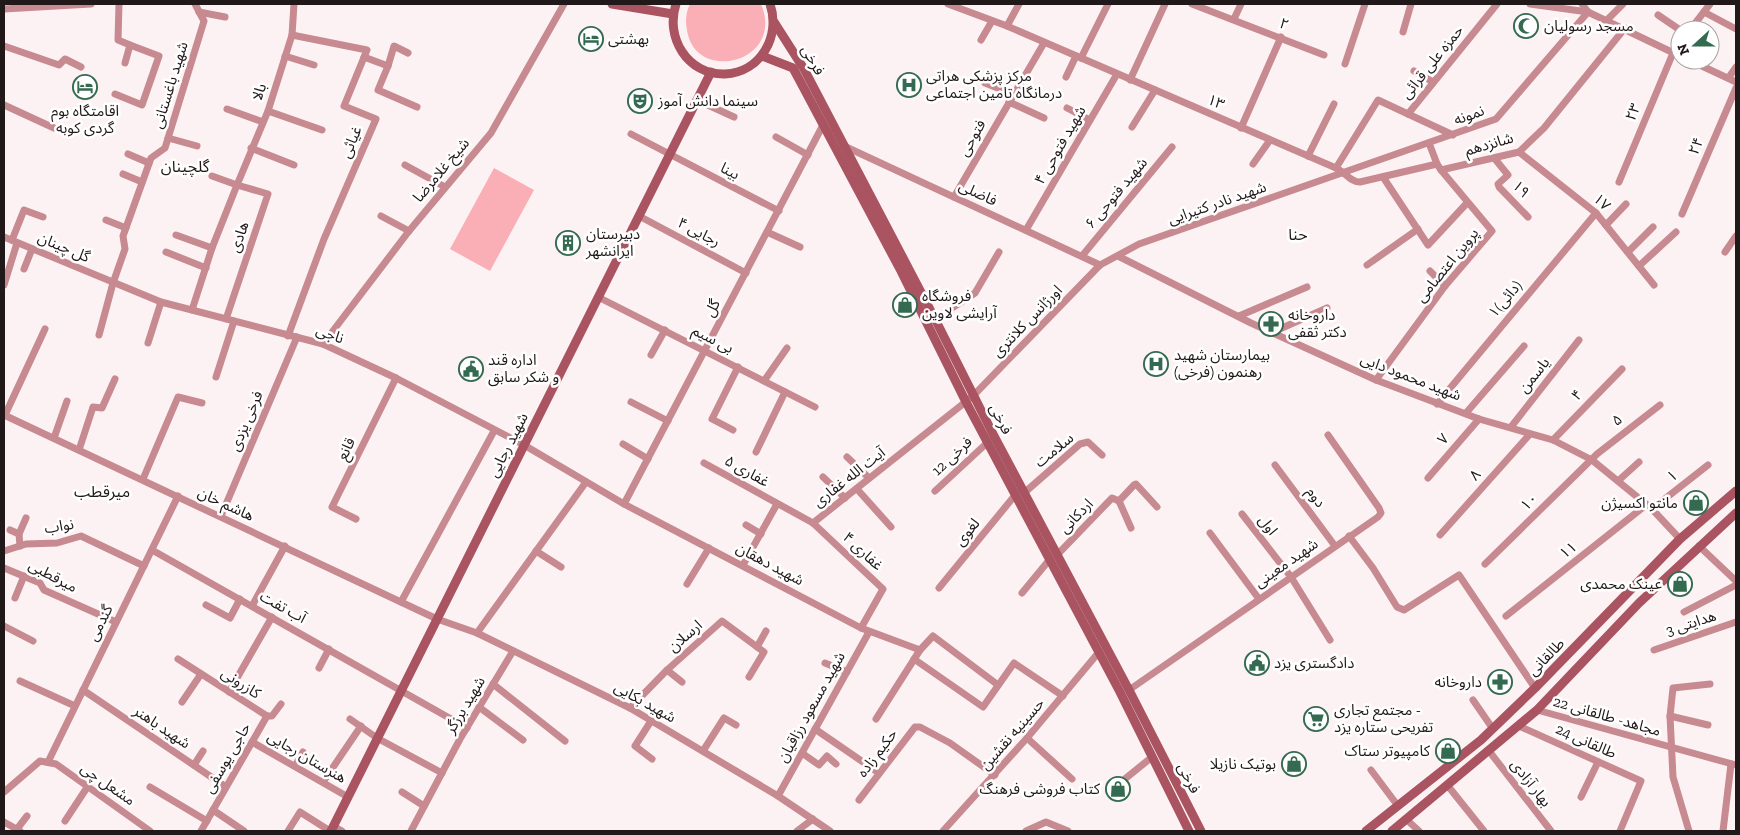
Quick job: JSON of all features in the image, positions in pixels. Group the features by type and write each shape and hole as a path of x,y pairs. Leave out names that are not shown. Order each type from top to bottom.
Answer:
{"main road":[{"path":"612,4 641,6 673,14"},
{"path":"676,4 673,14 675,36 685,57 697,66 711,72 725,74 739,71 751,65 762,56 773,34 774,22 770,4"},
{"name":"فرخی","path":"774,22 804,69 935,319 988,442 1020,494"},
{"name":"فرخی","path":"762,56 793,68 1053,557 1190,831"},
{"name":"شهید رجایی","path":"334,830 348,796 401,689 711,72"},
{"name":"طالقانی","path":"1366,831 1493,729 1680,539 1736,491"},
{"name":"طالقانی","path":"1392,831 1538,710 1640,603 1699,546 1736,514"},
{"name":"فرخی","path":"1053,557 1129,690 1201,831"}],"street":[{"path":"4,9 90,4"},
{"path":"115,94 142,105 159,56 118,40 119,4"},
{"name":"شهید باغستانی","path":"99,335 113,283 125,249 123,236 151,158 165,148 204,21 195,4"},
{"name":"بالا","path":"192,310 212,248 268,110 292,35 294,4"},
{"name":"شیخ غلامرضا","path":"323,344 408,231 491,133 564,4"},
{"name":"۱۳","path":"948,4 1007,26 1345,173"},
{"path":"1007,26 1019,4"},
{"path":"1066,77 1108,4"},
{"path":"1130,80 1165,4"},
{"name":"۲","path":"1192,4 1281,37 1324,56"},
{"path":"1234,19 1241,4"},
{"path":"1345,64 1365,4"},
{"path":"1403,32 1411,4"},
{"name":"حمزه علی قرائی","path":"1408,114 1496,4"},
{"path":"1530,4 1588,12 1670,50"},
{"path":"1582,4 1588,12"},
{"path":"1607,20 1623,4"},
{"path":"1698,20 1710,4"},
{"path":"199,12 225,17"},
{"name":"نمونه","path":"1345,173 1499,117 1588,12"},
{"path":"1704,12 1736,29"},
{"path":"1658,16 1670,24"},
{"path":"981,40 992,21"},
{"name":"شانزدهم","path":"1345,173 1355,182 1495,159 1519,152 1544,128 1625,28"},
{"path":"292,35 367,50 364,57 388,66"},
{"path":"1241,128 1281,37"},
{"name":"فتوحی","path":"954,197 1044,42"},
{"path":"125,63 130,45"},
{"path":"4,46 59,65 66,59 81,67"},
{"path":"408,53 394,46 378,90 417,107"},
{"path":"285,56 314,65"},
{"name":"غیاثی","path":"288,336 324,240 376,120 344,106 364,57"},
{"path":"1729,77 1736,67"},
{"name":"۲۳","path":"1618,182 1670,69"},
{"path":"1713,70 1736,82"},
{"path":"1414,71 1433,82"},
{"name":"شهید فتوحی ۴","path":"1026,230 1117,74"},
{"path":"985,83 1013,94"},
{"name":"۲۴","path":"1682,214 1736,88"},
{"path":"1132,127 1155,90"},
{"path":"697,100 734,117"},
{"path":"1336,168 1378,100 1453,135"},
{"path":"1009,102 1044,118"},
{"path":"1308,156 1334,104"},
{"path":"4,105 54,128"},
{"path":"1067,108 1090,120"},
{"path":"227,109 263,122"},
{"path":"268,110 322,130"},
{"name":"گل","path":"624,504 824,125"},
{"name":"بینا","path":"631,134 779,211"},
{"path":"776,137 808,154"},
{"path":"168,138 198,146"},
{"path":"1253,164 1270,140"},
{"name":"پروین اعتصامی","path":"1376,380 1445,286 1492,231 1439,167 1429,144"},
{"name":"فاضلی","path":"844,146 1100,265"},
{"name":"شهید فتوحی ۶","path":"1082,256 1172,147"},
{"path":"251,148 294,165"},
{"name":"۱۷","path":"1519,152 1596,213 1654,285"},
{"path":"128,154 149,163"},
{"name":"۱۹","path":"1495,159 1508,174 1498,184 1499,187 1528,216"},
{"path":"405,165 445,187"},
{"name":"شهید نادر کتیرایی","path":"1100,265 1138,244 1345,173"},
{"path":"123,174 142,182"},
{"path":"212,176 237,185"},
{"path":"1383,177 1428,245 1467,203"},
{"name":"هادی","path":"226,319 268,194 237,185"},
{"path":"1606,225 1626,204"},
{"path":"4,285 24,210 42,217"},
{"name":"۱(دائی)","path":"1437,404 1596,213"},
{"path":"381,216 408,231"},
{"name":"رجایی ۴","path":"639,216 746,273"},
{"path":"106,220 126,228"},
{"path":"1628,252 1653,227"},
{"path":"1367,265 1418,229"},
{"path":"767,232 800,247"},
{"path":"1639,266 1676,232"},
{"path":"176,235 212,248"},
{"path":"1725,252 1736,236"},
{"name":"گل چینان","path":"4,237 113,283"},
{"path":"24,269 32,249"},
{"path":"166,252 206,268"},
{"path":"935,319 975,293 999,252"},
{"name":"شهید محمود دایی","path":"1118,256 1239,316 1376,380 1479,419 1553,440 1592,460 1649,507 1680,539"},
{"name":"اورژانس کلانتری","path":"970,399 1100,265"},
{"path":"1430,271 1445,286"},
{"name":"ناجی","path":"113,283 161,302 323,344 396,378 494,431 524,445"},
{"path":"1239,316 1307,287"},
{"name":"بی سیم","path":"598,297 815,407"},
{"path":"148,343 161,302"},
{"path":"1273,332 1327,308"},
{"path":"216,377 234,321"},
{"path":"4,415 45,329"},
{"path":"651,355 665,330"},
{"name":"فرخی یزدی","path":"221,516 297,337"},
{"name":"یاسمن","path":"1511,427 1579,340"},
{"path":"1466,413 1524,346"},
{"path":"764,381 787,348"},
{"path":"733,430 712,419 738,367"},
{"name":"۴","path":"1553,440 1622,369"},
{"name":"قانع","path":"356,519 332,507 396,378"},
{"path":"79,450 93,407 102,408 115,380"},
{"path":"756,452 785,392"},
{"path":"143,480 178,397 202,403"},
{"name":"آیت الله غفاری","path":"778,504 813,523 970,399"},
{"path":"54,438 67,401"},
{"path":"631,402 668,421"},
{"name":"۵","path":"1592,460 1603,448 1660,405"},
{"name":"هاشم خان","path":"4,415 437,619"},
{"name":"۷","path":"1428,478 1479,419"},
{"path":"401,602 494,431"},
{"name":"۸","path":"1440,535 1530,434"},
{"name":"شهید معینی","path":"1129,690 1381,513 1328,435"},
{"name":"فرخی 12","path":"934,491 988,442"},
{"name":"سلامت","path":"1020,494 1080,444 1088,442 1102,455"},
{"path":"623,444 648,459"},
{"name":"شهید دهقان","path":"524,445 624,504 860,628 920,650"},
{"path":"847,457 869,478"},
{"name":"۱۰","path":"1485,564 1592,460"},
{"path":"1618,481 1640,462"},
{"name":"غفاری ۵","path":"704,463 778,504"},
{"name":"دوم","path":"1275,465 1335,546"},
{"name":"۱","path":"1649,507 1708,465"},
{"path":"823,477 845,498"},
{"path":"477,633 586,482"},
{"name":"اردکانی","path":"1053,557 1112,498 1119,501 1136,484 1157,507"},
{"path":"857,488 891,527"},
{"name":"لغوی","path":"939,588 1020,494"},
{"name":"گندمی","path":"48,762 178,496"},
{"path":"1119,501 1131,528"},
{"path":"743,565 778,504"},
{"name":"۱۱","path":"1506,616 1649,507"},
{"name":"اول","path":"1242,514 1291,577 1330,640"},
{"path":"20,546 19,534 26,518"},
{"name":"غفاری ۴","path":"813,523 883,589 860,628"},
{"path":"746,525 760,534"},
{"path":"10,530 19,534"},
{"path":"1210,532 1259,599"},
{"name":"نواب","path":"4,551 20,546 56,543 81,536 144,566"},
{"path":"1349,536 1373,568 1397,607 1404,610 1459,575 1535,688"},
{"path":"252,606 285,546"},
{"path":"1684,612 1736,583 1699,546"},
{"path":"687,584 710,548"},
{"name":"آب تفت","path":"152,550 467,728"},
{"path":"536,551 561,567"},
{"path":"1022,593 1053,557"},
{"name":"میرقطبی","path":"4,568 40,582 44,590 116,622"},
{"path":"15,598 24,576"},
{"path":"206,605 230,618 240,599"},
{"path":"229,692 272,617"},
{"name":"شهید بکایی","path":"437,619 477,633 630,708 778,796 830,831"},
{"name":"ارسلان","path":"630,708 667,670 722,621 757,647"},
{"name":"هدایتی 3","path":"1654,650 1736,622"},
{"path":"4,626 33,640"},
{"path":"749,677 764,652 757,647 766,631"},
{"name":"شهید مسعود رزاقیان","path":"778,796 869,632"},
{"path":"876,718 920,650 933,636 998,685"},
{"path":"319,668 329,649"},
{"name":"شهید برزگر","path":"411,831 467,728 513,651"},
{"name":"حسینیه نقشین","path":"944,831 1027,738 1099,652"},
{"name":"کازرونی","path":"178,659 267,716"},
{"path":"914,659 982,707 1014,663 1063,696"},
{"path":"824,663 847,672"},
{"path":"667,670 682,682"},
{"name":"کازرونی","path":"182,702 201,674"},
{"path":"20,681 75,706"},
{"path":"493,684 565,741"},
{"path":"1689,831 1673,777 1670,748 1670,716 1673,688 1710,684"},
{"name":"شهید باهنر","path":"83,690 226,787"},
{"path":"1473,700 1493,729"},
{"name":"حاجی یوسفی","path":"202,831 267,716 272,716 281,704"},
{"path":"479,707 522,740"},
{"name":"مجاهد- طالقانی 22","path":"1538,710 1734,765"},
{"path":"1670,716 1708,725"},
{"path":"350,718 377,738 442,773"},
{"path":"703,751 724,718 736,725"},
{"path":"651,721 635,746 652,759"},
{"path":"323,782 361,726"},
{"name":"طالقانی 24","path":"1519,726 1641,781 1620,831"},
{"name":"حکیم زاده","path":"859,800 911,731 920,727 950,743 995,774"},
{"path":"815,729 879,773"},
{"path":"1027,738 1072,779"},
{"name":"هنرستان رجایی","path":"252,742 348,796"},
{"path":"194,765 202,751"},
{"path":"295,766 303,752"},
{"name":"بهار آزادی","path":"1489,752 1551,831"},
{"path":"802,753 819,765 827,756 836,764"},
{"path":"1110,791 1152,757"},
{"path":"4,792 40,761 48,762"},
{"name":"مشعل چی","path":"48,762 56,764 150,831"},
{"path":"1581,797 1598,762"},
{"path":"1722,831 1734,765"},
{"path":"1371,770 1398,806"},
{"path":"65,821 88,786"},
{"path":"1448,786 1484,831"},
{"path":"150,787 207,821"},
{"path":"402,792 424,806"},
{"path":"213,810 244,831"},
{"path":"288,831 300,812 334,830"},
{"path":"4,822 16,830 27,816"},
{"path":"797,831 813,819"},
{"path":"1407,820 1419,831"},
{"path":"1026,831 1041,822 1046,822 1068,831"}],"shaded area":[{"path":"690,4 761,4 765,24 761,40 751,52 736,59 721,61 705,57 694,47 687,30 686,17"},
{"path":"494,168 534,190 490,271 450,249"}],"place":[{"name":"مسجد رسولیان","path":"1526,26"},
{"name":"بهشتی","path":"591,39"},
{"name":"مرکز پزشکی هراتی درمانگاه تامین اجتماعی","path":"909,85"},
{"name":"اقامتگاه بوم گردی کوبه","path":"85,87"},
{"name":"سینما دانش آموز","path":"640,101"},
{"name":"دبیرستان ایرانشهر","path":"568,243"},
{"name":"فروشگاه آرایشی لاوین","path":"905,305"},
{"name":"داروخانه دکتر ثقفی","path":"1271,324"},
{"name":"بیمارستان شهید رهنمون (فرخی)","path":"1156,364"},
{"name":"اداره قند و شکر سابق","path":"471,369"},
{"name":"مانتو اكسيژن","path":"1696,503"},
{"name":"عینک محمدی","path":"1680,584"},
{"name":"دادگستری یزد","path":"1257,663"},
{"name":"داروخانه","path":"1500,682"},
{"name":"مجتمع تجاری - تفریحی ستاره یزد","path":"1316,719"},
{"name":"کامپیوتر ستاک","path":"1448,751"},
{"name":"بوتیک نازیلا","path":"1294,764"},
{"name":"کتاب فروشی فرهنگ","path":"1118,789"}],"district":[{"name":"گلچینان","path":"185,166"},
{"name":"حنا","path":"1298,234"},
{"name":"میرقطب","path":"102,491"}]}
